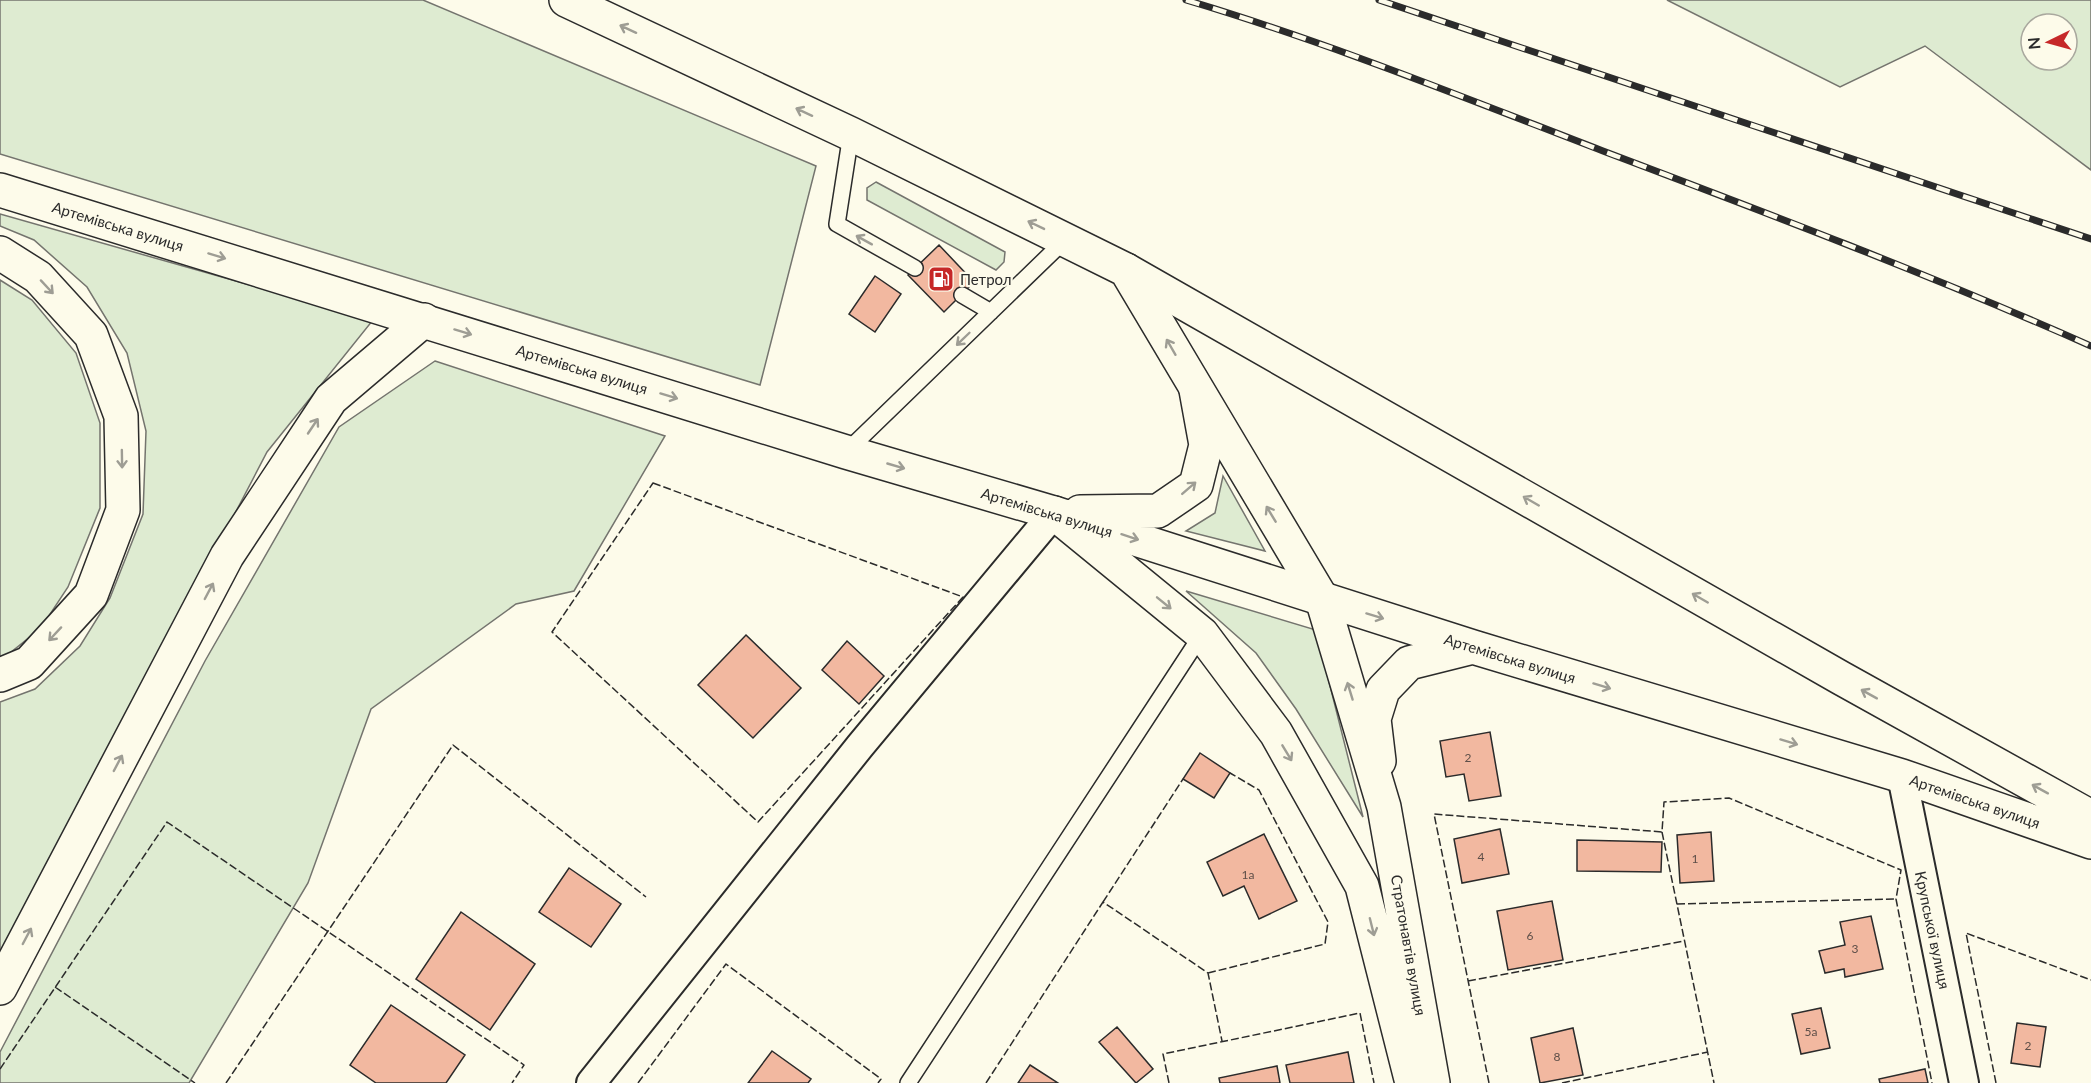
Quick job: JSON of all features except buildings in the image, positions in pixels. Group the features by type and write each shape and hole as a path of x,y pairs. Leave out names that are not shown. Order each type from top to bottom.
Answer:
{"main road":[{"name":"Артемівська вулиця","path":"566,0 851,134 1126,270 1841,678 2091,817"},
{"name":"Артемівська вулиця","path":"0,190 846,452 1054,513 1473,647 1902,776 2091,842"},
{"path":"0,253 38,277 92,335 121,416 123,510 92,595 29,663 0,675"},
{"path":"1126,270 1322,599 1384,807"},
{"path":"0,988 227,556 331,399 424,320"},
{"path":"1054,513 1158,511 1196,485 1206,445 1196,390"},
{"path":"1054,513 1202,634 1276,733 1362,886 1412,1083"},
{"path":"1384,807 1374,719 1383,690 1408,663 1473,647"},
{"name":"Стратонавтів вулиця","path":"1384,807 1433,1083"}],"street":[{"path":"591,1083 860,746 1054,513"},
{"name":"Крупської вулиця","path":"1902,776 1965,1083"}],"lane":[{"path":"851,134 837,224 915,268"},
{"path":"846,452 1065,240"},
{"path":"962,295 991,312"},
{"path":"908,1083 1202,634"}],"green space":[{"path":"0,0 423,0 816,166 760,385 0,154"},
{"path":"1667,0 2091,0 2091,170 1925,46 1840,87"},
{"path":"876,182 1005,252 1004,262 996,270 867,200 867,188"},
{"path":"0,214 373,320 267,452 0,964 0,702 35,689 80,646 110,598 143,514 146,431 127,353 87,287 34,240 0,226"},
{"path":"0,280 32,300 76,353 100,423 100,508 68,587 41,628 0,661"},
{"path":"435,361 665,436 574,591 516,604 371,709 308,883 189,1083 0,1083 0,1052 205,661 339,427"},
{"path":"1223,476 1265,551 1186,531 1215,513"},
{"path":"1186,591 1316,630 1363,817 1296,709 1256,653"}],"railway":[{"path":"1186,0 1344,52 1448,91 1849,245 2091,346"},
{"path":"1379,0 2091,239"}],"fence":[{"path":"653,483 963,597 758,822 552,632 653,483"},
{"path":"226,1083 453,745 646,897"},
{"path":"1208,973 1325,944 1328,922 1259,790 1230,773"},
{"path":"1103,902 1183,779"},
{"path":"1489,1083 1434,814 1662,832 1664,802 1729,798 1901,870 1896,899 1932,1083"},
{"path":"0,1069 167,822 524,1065 512,1083"},
{"path":"1662,832 1714,1083"},
{"path":"1677,904 1896,899"},
{"path":"986,1083 1103,902 1208,973 1222,1041"},
{"path":"1996,1083 1966,933 2091,980"},
{"path":"1468,981 1684,941"},
{"path":"638,1083 726,964 881,1079 878,1083"},
{"path":"55,987 195,1083"},
{"path":"1169,1083 1163,1054 1360,1013 1374,1083"},
{"path":"1562,1083 1708,1052"}],"place":[{"name":"Петрол","path":"941,279"}]}
